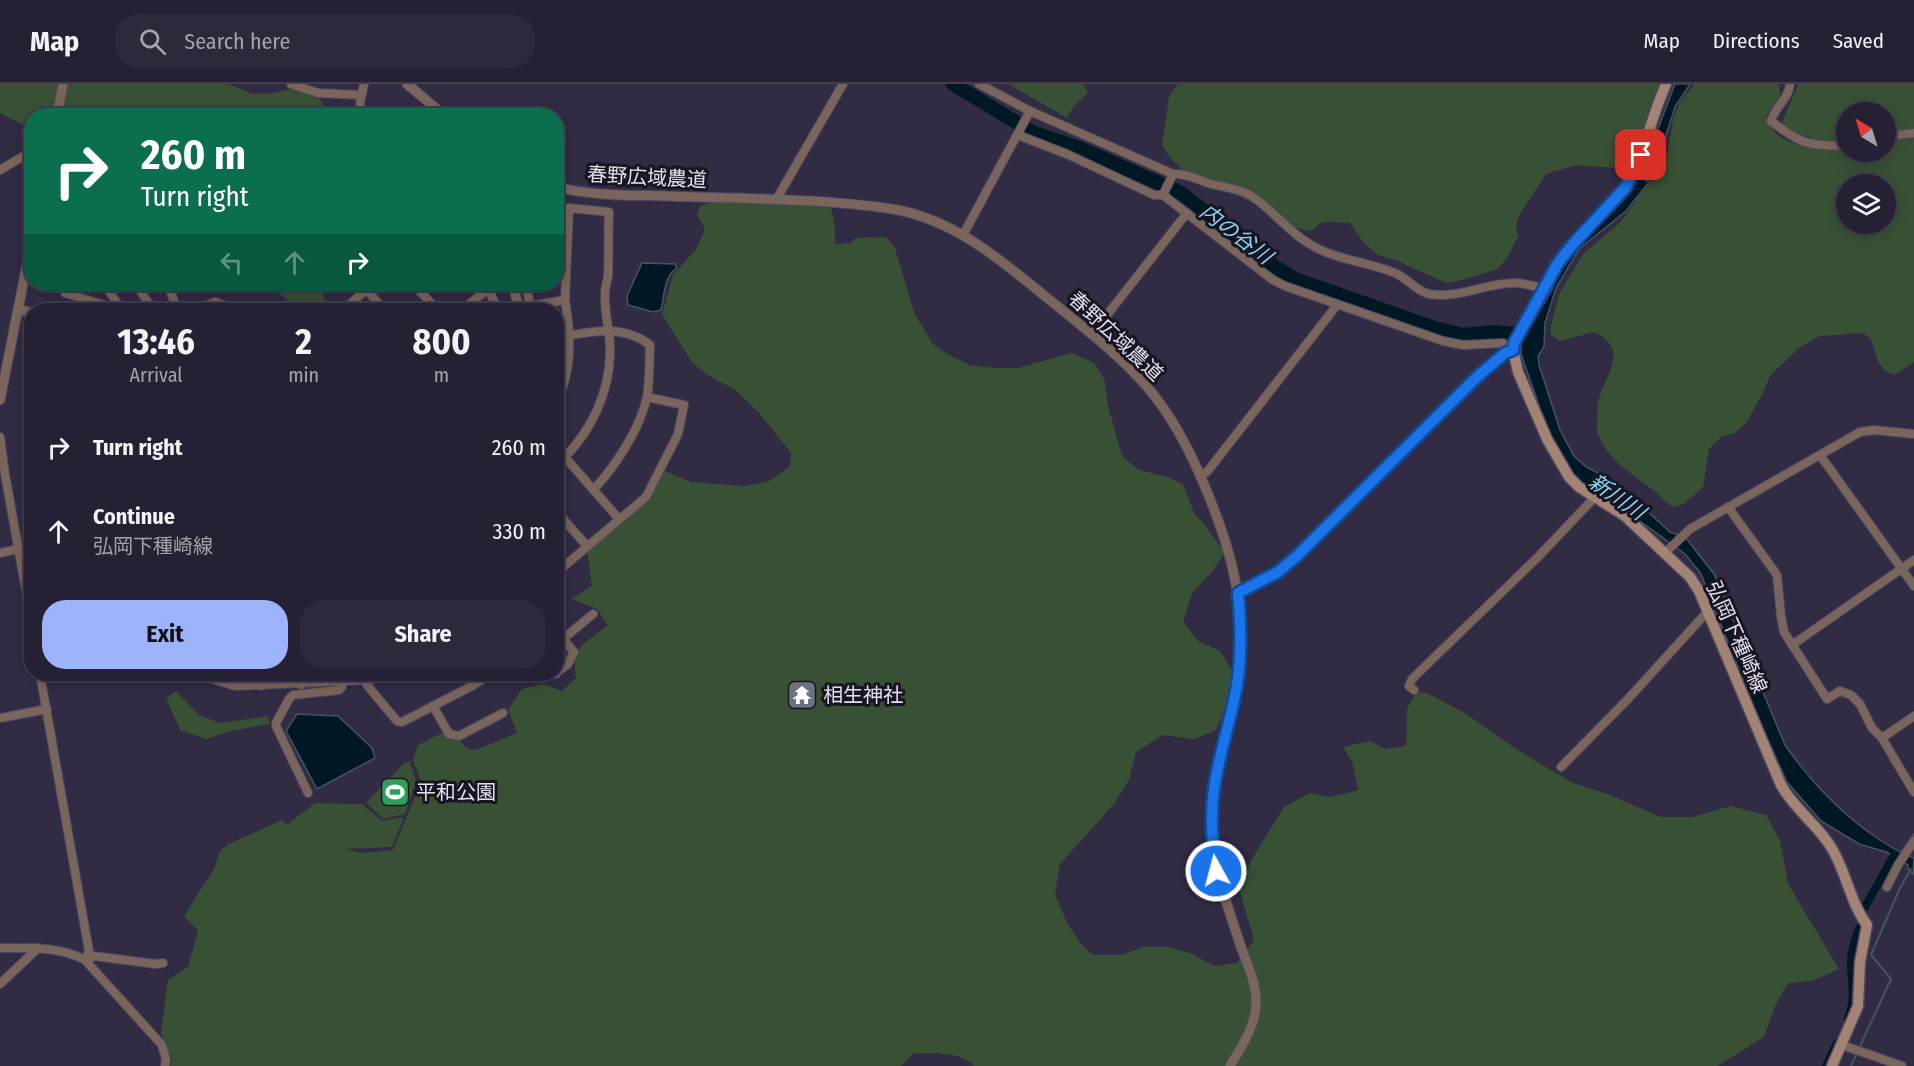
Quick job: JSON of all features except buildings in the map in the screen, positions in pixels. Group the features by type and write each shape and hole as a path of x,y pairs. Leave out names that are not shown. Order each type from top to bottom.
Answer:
{"main road":[{"path":"1514,346 1564,254 1626,187 1637,166 1666,84"},
{"name":"弘岡下種崎線","path":"1514,346 1518,372 1546,439 1569,477 1579,487 1625,516 1666,551 1690,578 1708,611 1787,796 1833,849 1859,912 1867,925 1860,962 1860,1000 1832,1066"}],"street":[{"path":"58,108 63,84"},
{"path":"291,84 318,93 361,95"},
{"path":"361,108 364,84"},
{"path":"407,84 436,108"},
{"path":"776,200 843,84"},
{"path":"979,84 1029,113 1172,175 1182,173 1210,184 1245,192 1258,200 1308,244 1329,254 1396,273 1426,293 1451,296 1494,285 1518,283 1536,288 1546,287"},
{"path":"1791,84 1785,100 1773,111 1771,121 1790,135 1810,145 1836,146"},
{"path":"963,235 1029,113"},
{"path":"1896,135 1914,133"},
{"path":"1019,134 1154,195 1164,193"},
{"path":"0,170 24,156"},
{"path":"1164,193 1172,175"},
{"name":"春野広域農道","path":"564,189 616,195 776,200 891,209 917,214 963,235 1004,263 1092,334 1132,370 1150,390 1189,449 1222,528 1238,593 1241,621 1240,658 1237,686 1214,788 1211,817 1212,848 1216,871 1256,994 1256,1006 1253,1021 1230,1066"},
{"path":"1164,193 1274,280 1285,286 1443,341 1463,345 1503,343 1514,346"},
{"path":"564,384 569,359 565,300 568,208"},
{"path":"564,209 609,212 608,278 605,295 610,354 603,397 592,421 577,445 566,457 619,519"},
{"path":"1092,334 1187,213"},
{"path":"0,400 24,279"},
{"path":"352,303 366,291"},
{"path":"368,291 378,303"},
{"path":"469,303 482,291"},
{"path":"421,292 431,303"},
{"path":"65,293 100,303"},
{"path":"548,303 565,300"},
{"path":"1200,476 1207,472 1337,305"},
{"path":"18,309 24,311"},
{"path":"564,337 608,329 642,339 650,345 647,397 622,453 609,473 593,490"},
{"path":"1238,593 1278,572 1297,556 1477,377 1514,346"},
{"path":"564,566 646,497 678,434 684,405 647,397"},
{"path":"1666,551 1684,533 1860,432 1874,430 1914,434"},
{"path":"0,437 24,581"},
{"path":"1820,455 1914,586"},
{"path":"1414,690 1410,686 1412,679 1595,497"},
{"path":"1728,507 1777,576 1784,632 1827,699 1840,690 1851,695 1860,704 1872,728 1882,738 1914,792"},
{"path":"564,520 586,546"},
{"path":"0,553 18,549"},
{"path":"1792,645 1914,560"},
{"path":"1561,767 1628,699 1708,611"},
{"path":"564,638 593,614"},
{"path":"564,640 574,652 564,667"},
{"path":"41,681 89,951 85,960"},
{"path":"225,681 235,687 322,681"},
{"path":"261,681 261,686"},
{"path":"308,793 276,723 288,699 293,695 339,690 342,687 342,681"},
{"path":"366,681 367,685 397,721 402,722 480,681"},
{"path":"433,706 449,734 459,736 503,713"},
{"path":"0,718 47,709"},
{"path":"1882,738 1914,716"},
{"path":"1887,887 1898,865 1911,847"},
{"path":"0,948 38,948 76,955 85,960 162,1045 166,1059 165,1066"},
{"path":"0,984 38,948"},
{"path":"85,960 94,956 155,964 163,963"},
{"path":"1842,1045 1902,1066"}],"green space":[{"path":"0,84 228,84 253,94 274,93 308,85 322,102 323,108 24,108 24,125 0,113"},
{"path":"1008,84 1083,84 1088,93 1073,107 1067,118"},
{"path":"1178,84 1665,84 1637,157 1617,168 1576,165 1546,174 1520,213 1516,224 1518,237 1507,258 1498,269 1446,283 1398,261 1378,255 1364,243 1350,223 1322,222 1311,231 1300,229 1288,225 1270,212 1229,191 1209,189 1188,175 1170,158 1162,145 1169,97"},
{"path":"1694,84 1779,84 1780,96 1766,116 1769,123 1773,130 1783,138 1810,147 1811,137 1799,135 1782,123 1798,84 1914,84 1914,362 1894,375 1884,370 1878,361 1871,339 1863,333 1820,336 1800,347 1770,376 1745,424 1735,433 1721,437 1709,449 1703,487 1684,504 1673,507 1628,472 1607,451 1597,432 1598,402 1610,372 1613,355 1611,347 1605,339 1594,332 1560,341 1551,335 1550,329 1559,294 1583,254 1621,222 1646,186 1665,165 1674,116 1679,104"},
{"path":"719,200 734,200 752,204 783,202 831,208 835,226 835,244 850,243 856,238 886,237 895,248 915,315 933,344 970,365 1018,368 1072,353 1094,363 1105,381 1107,402 1122,456 1139,470 1167,477 1183,484 1194,513 1225,553 1192,593 1183,622 1198,641 1220,651 1233,672 1231,696 1216,730 1194,739 1162,735 1136,752 1129,780 1114,804 1060,864 1055,894 1067,923 1092,955 1121,955 1144,947 1168,947 1193,954 1214,966 1237,963 1254,940 1239,889 1252,859 1284,807 1310,793 1331,797 1358,790 1352,761 1343,747 1371,741 1384,749 1406,746 1407,709 1416,692 1427,693 1465,713 1516,749 1571,782 1610,795 1661,817 1693,817 1730,806 1766,815 1780,841 1788,884 1839,969 1812,981 1788,983 1775,1006 1764,1037 1717,1066 975,1066 954,1055 914,1053 901,1066 170,1066 172,1059 161,1033 168,980 188,967 198,931 184,916 214,869 220,851 229,844 282,820 287,825 315,803 362,804 382,821 404,817 392,847 346,849 361,853 393,850 421,782 413,759 418,745 442,733 459,740 467,748 476,750 517,733 508,710 522,689 544,684 562,691 576,678 575,667 578,652 586,641 608,625 597,609 571,599 592,586 587,550 649,499 665,471 691,482 744,486 770,481 790,466 791,453 760,414 734,389 707,375 692,362 662,315 673,275 697,248 705,229 697,215 700,206"},
{"path":"274,291 322,291 326,303 293,303"},
{"path":"176,691 199,715 220,723 268,716 270,724 230,731 206,739 180,730 166,698"},
{"name":"平和公園","path":"410,762 416,781 405,814 383,819 366,803 404,763"}],"water":[{"path":"1675,84 1690,84 1675,107 1653,176 1642,171"},
{"name":"新川川","path":"1638,177 1649,182 1626,211 1579,249 1556,288 1545,323 1544,347 1538,356 1539,365 1560,430 1574,456 1585,466 1619,485 1670,532 1686,538 1714,574 1785,745 1805,772 1838,807 1886,844 1914,858 1913,874 1908,869 1908,865 1886,852 1859,844 1821,821 1787,782 1761,725 1701,574 1685,554 1618,505 1583,484 1569,469 1549,434 1521,354 1521,345 1575,245 1614,210 1631,191"},
{"path":"642,263 676,264 676,269 669,277 665,288 661,310 653,312 628,305 627,296"},
{"path":"297,714 338,716 372,748 375,758 317,789 286,731"}],"waterway":[{"name":"内の谷川","path":"953,84 1034,133 1079,148 1181,193 1274,266 1295,279 1435,328 1463,335 1494,332 1531,338"},
{"path":"1900,853 1914,834"},
{"path":"1865,907 1894,855"},
{"path":"1851,1066 1891,979 1871,955 1900,888 1911,869"},
{"path":"1848,1018 1852,997 1851,957 1859,928"},
{"path":"1826,1066 1837,1043"}],"place":[{"name":"相生神社","path":"802,695"},
{"name":"平和公園","path":"395,792"}],"route":[{"path":"1216,871 1212,848 1211,817 1214,788 1237,686 1241,621 1238,593 1278,572 1297,556 1477,377 1505,353 1513,350 1514,343 1558,263 1626,187 1641,155"}]}
